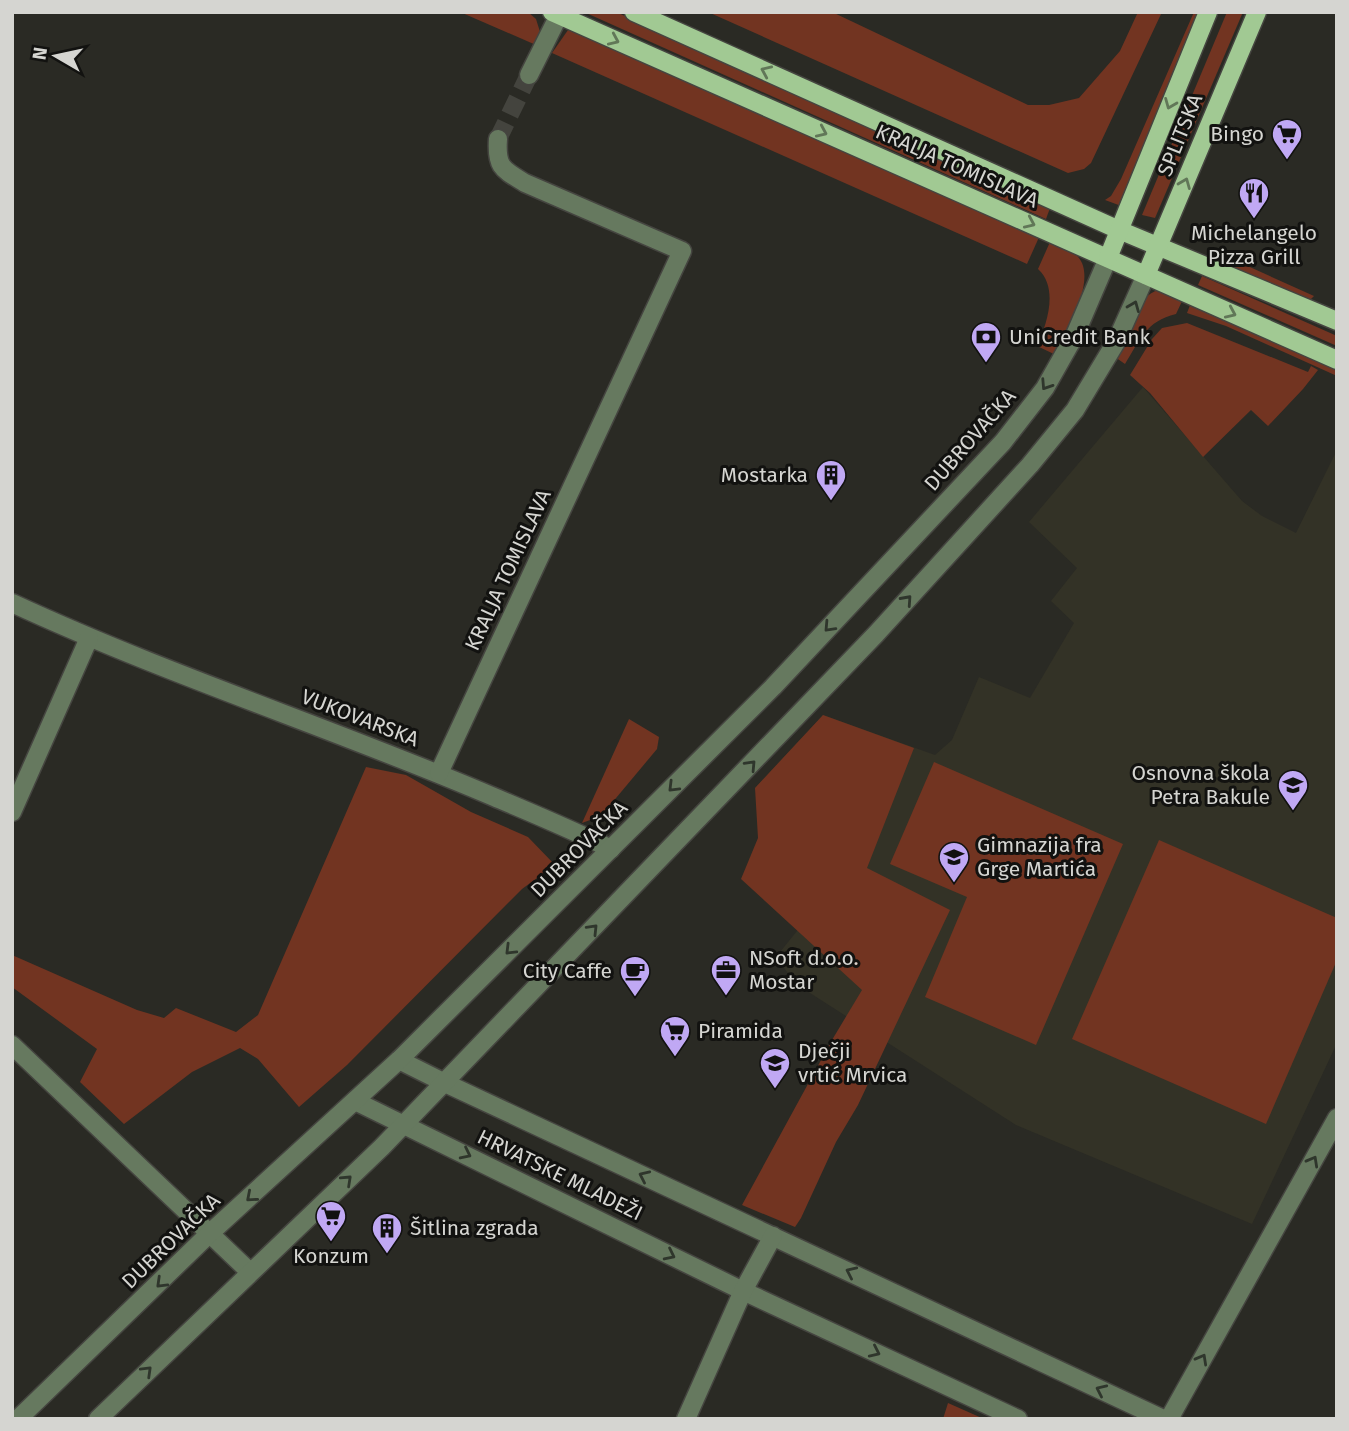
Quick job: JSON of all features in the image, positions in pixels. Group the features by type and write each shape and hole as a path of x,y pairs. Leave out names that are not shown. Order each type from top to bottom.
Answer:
{"main road":[{"name":"KRALJA TOMISLAVA","path":"634,12 1119,230 1337,321"},
{"name":"SPLITSKA","path":"1108,258 1208,12"},
{"name":"SPLITSKA","path":"1146,275 1256,12"},
{"name":"KRALJA TOMISLAVA","path":"555,14 1337,360"}],"street":[{"name":"KRALJA TOMISLAVA","path":"530,75 555,14"},
{"name":"KRALJA TOMISLAVA","path":"439,773 682,251 515,177 504,170 497,159 498,139"},
{"name":"DUBROVAČKA","path":"18,1419 209,1234 399,1060 773,687 1003,442 1050,380 1075,335 1108,258"},
{"path":"98,1419 445,1083 876,634 1030,465 1075,410 1128,318 1146,275"},
{"name":"VUKOVARSKA","path":"12,603 89,638 439,773 611,849"},
{"path":"12,812 89,638"},
{"path":"12,1045 250,1272"},
{"name":"HRVATSKE MLADEŽI","path":"399,1060 1163,1419"},
{"name":"HRVATSKE MLADEŽI","path":"355,1101 405,1123 743,1291 1018,1419"},
{"path":"1168,1419 1337,1118"},
{"path":"687,1419 743,1291 773,1236"}],"shaded area":[{"path":"460,12 528,12 536,19 541,35 536,45"},
{"path":"584,12 616,12 1050,208 1046,219"},
{"path":"708,12 832,12 1028,105 1049,105 1079,98 1120,51 1138,12 1162,12 1091,163 1084,169 1068,173"},
{"path":"1194,12 1203,12 1124,207 1105,200 1111,196 1121,179"},
{"path":"1227,12 1243,12 1155,218 1142,215"},
{"path":"568,30 584,32 1040,235 1027,264 552,53"},
{"path":"1050,242 1075,254 1082,263 1084,275 1079,303 1056,355 1037,346 1047,317 1050,296 1044,277 1038,269"},
{"path":"1212,250 1314,296 1306,304 1206,264"},
{"path":"1202,276 1337,336 1337,346 1198,285"},
{"path":"1159,290 1184,297 1176,314 1157,321 1145,333 1125,364 1112,355 1137,307 1143,299"},
{"path":"1192,300 1337,364 1337,376 1226,326 1187,313"},
{"path":"1187,323 1308,372 1311,366 1318,370 1268,426 1251,410 1203,457 1150,393 1130,375 1162,328"},
{"path":"1143,387 1242,501 1262,516 1296,533 1337,450 1337,1043 1252,1224 1016,1125 796,984 776,957 814,910 770,840 755,788 823,715 935,755 952,740 979,677 1030,698 1074,623 1051,601 1077,568 1029,522"},
{"path":"823,715 914,748 867,868 950,910 858,1105 836,1142 795,1227 742,1205 862,990 741,879 758,838 755,788"},
{"path":"629,719 659,737 657,749 601,816 582,823"},
{"path":"934,762 1123,844 1036,1045 925,997 967,897 890,864"},
{"path":"366,767 406,775 471,812 528,837 555,865 522,889 347,1065 299,1107 258,1059 240,1048 192,1072 124,1124 80,1082 97,1049 12,987 12,955 137,1010 164,1018 176,1008 236,1032 258,1015"},
{"path":"1159,840 1337,918 1337,960 1266,1124 1072,1039"},
{"path":"948,1403 984,1419 943,1419"}],"tunnel":[{"path":"498,139 529,75"}],"place":[{"name":"Bingo","path":"1287,161"},
{"name":"Michelangelo Pizza Grill","path":"1254,220"},
{"name":"UniCredit Bank","path":"986,364"},
{"name":"Mostarka","path":"831,502"},
{"name":"Osnovna škola Petra Bakule","path":"1293,812"},
{"name":"Gimnazija fra Grge Martića","path":"954,884"},
{"name":"NSoft d.o.o. Mostar","path":"726,997"},
{"name":"City Caffe","path":"635,998"},
{"name":"Piramida","path":"675,1058"},
{"name":"Dječji vrtić Mrvica","path":"775,1090"},
{"name":"Konzum","path":"331,1243"},
{"name":"Šitlina zgrada","path":"387,1255"}]}
